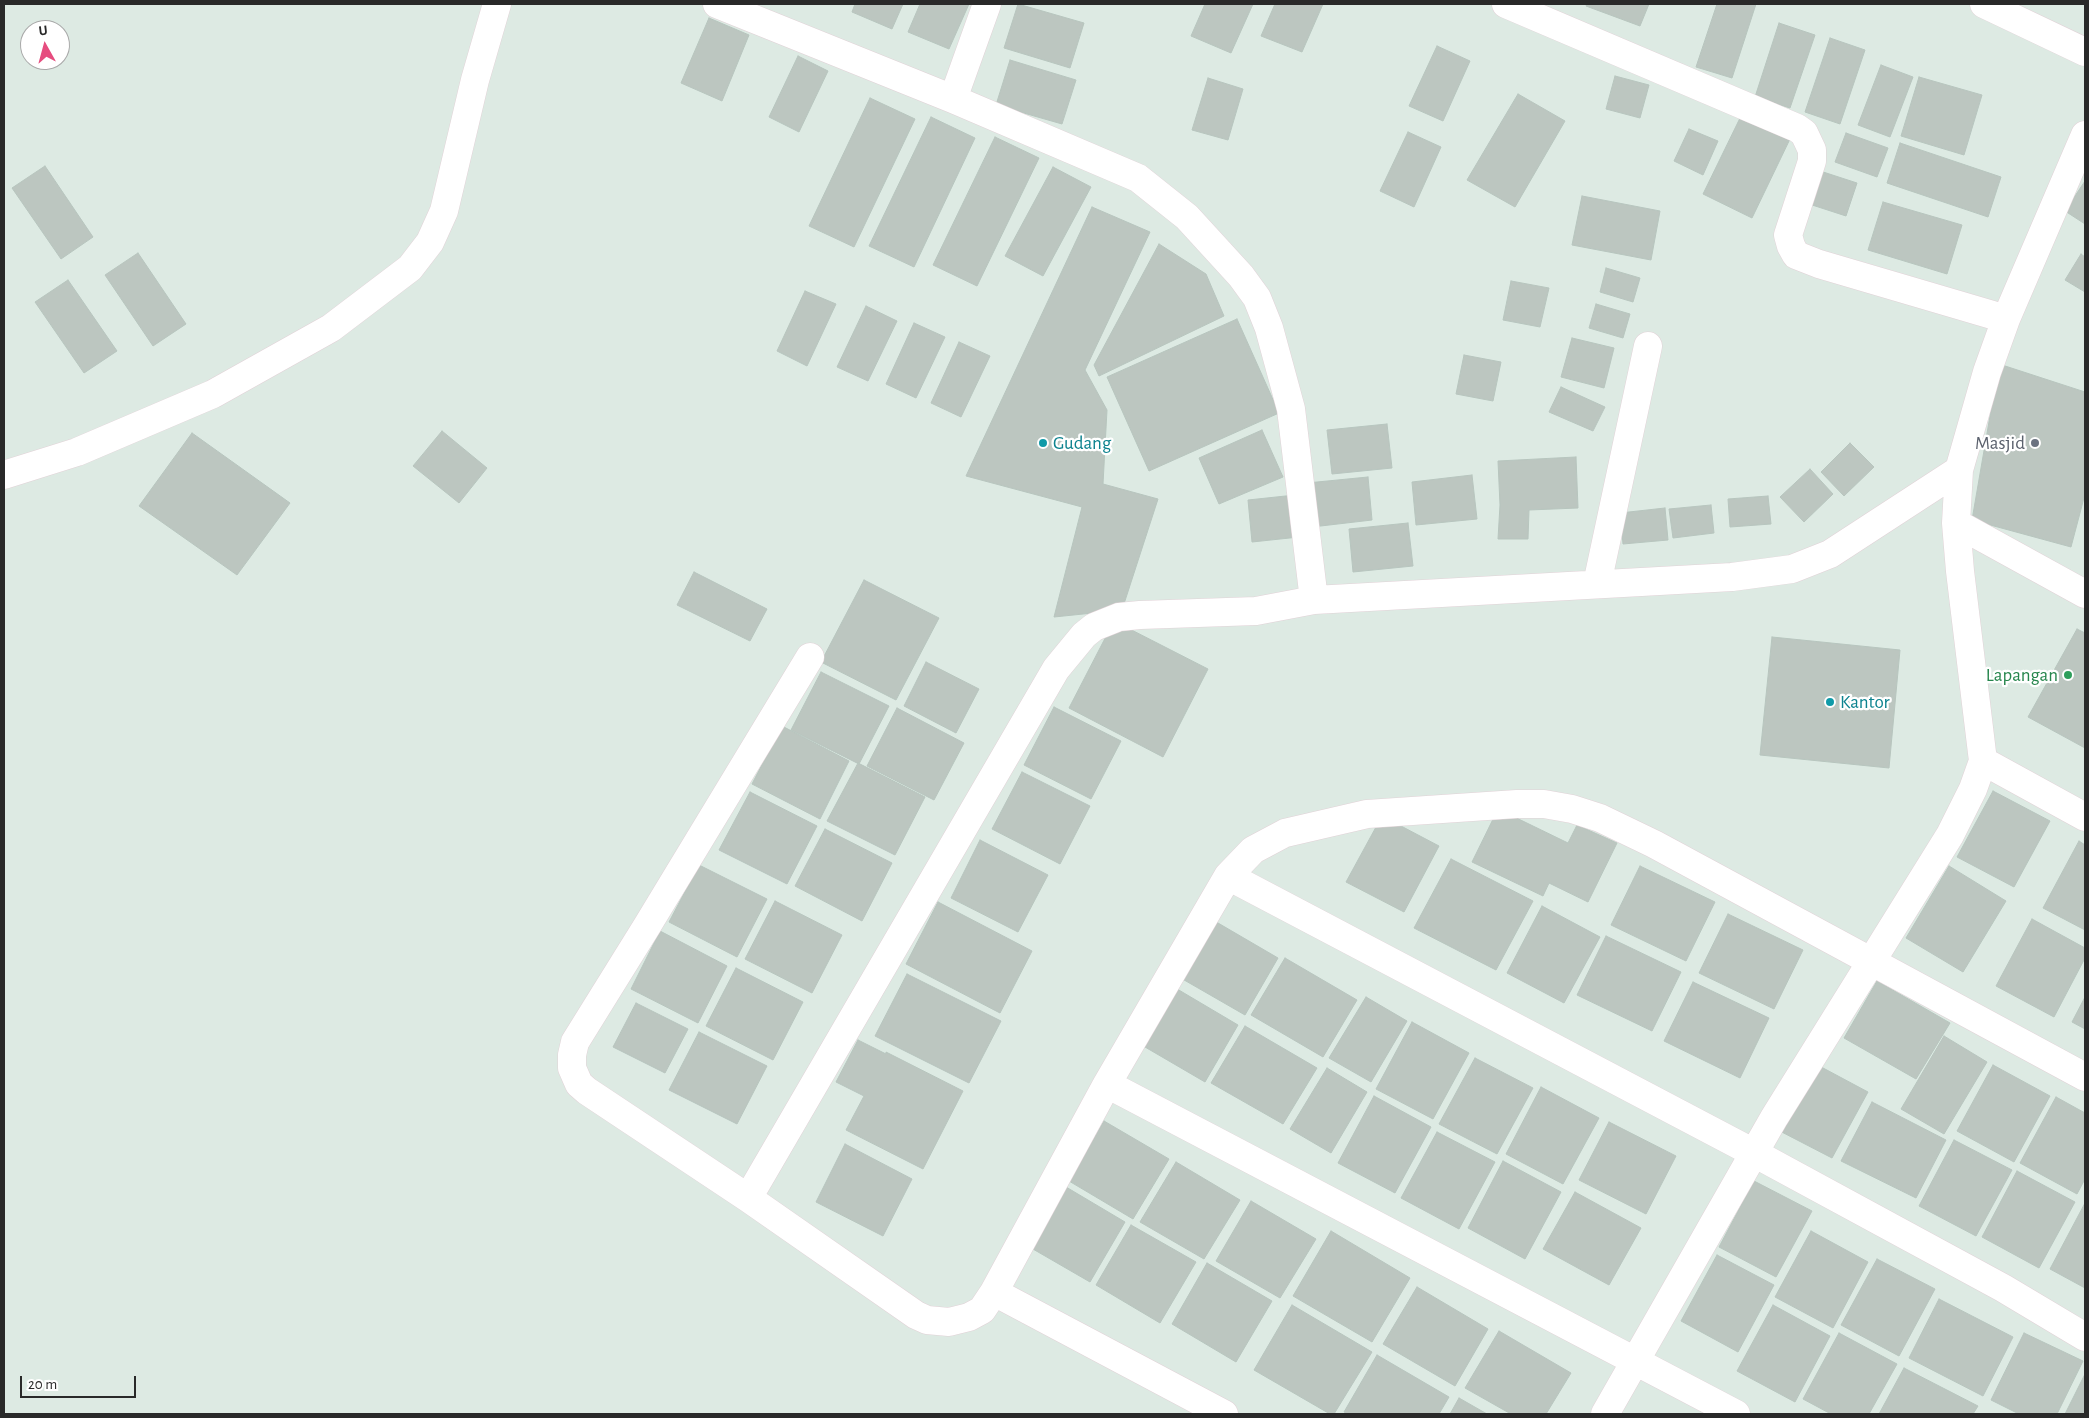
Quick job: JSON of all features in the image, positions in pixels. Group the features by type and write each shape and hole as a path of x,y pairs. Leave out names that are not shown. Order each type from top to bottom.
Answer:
{"street":[{"path":"4,475 77,452 213,394 332,328 410,268 430,242 444,211 497,4"},
{"path":"717,4 764,12 953,98 1138,178 1187,217 1246,283 1257,298 1269,328 1291,409 1297,444 1302,509 1314,600"},
{"path":"953,98 987,4"},
{"path":"1506,4 1788,124 1804,133 1812,150 1812,161 1788,235 1796,255 1819,264 2006,319"},
{"path":"1984,4 2085,52"},
{"path":"1606,1414 1754,1153 1870,960 1950,835 1972,790 1983,761 1956,523 1959,470 1987,372 2006,319 2085,135"},
{"path":"1597,584 1648,346"},
{"path":"748,1198 1004,756 1056,670 1084,634 1107,621 1119,617 1140,615 1256,611 1314,600 1732,577 1792,569 1830,554 1959,470"},
{"path":"1956,523 2085,594"},
{"path":"810,657 575,1042 572,1068 576,1078 587,1091 748,1198 878,1290 927,1320 949,1322 969,1317 982,1310 994,1292 1107,1084 1228,876 1253,850 1266,841 1319,823 1367,814 1508,804 1544,804 1572,809 1600,818 1654,844 2085,1077"},
{"path":"1983,761 2085,817"},
{"path":"1228,876 1754,1153 1994,1284 2085,1337"},
{"path":"1107,1084 1736,1414"},
{"path":"994,1292 1224,1414"}],"building":[{"path":"855,4 903,4 892,29 852,12"},
{"path":"920,4 969,4 949,49 908,32"},
{"path":"1018,4 1084,23 1070,68 1004,48"},
{"path":"1205,4 1253,4 1231,53 1191,36"},
{"path":"1275,4 1323,4 1302,52 1261,36"},
{"path":"1587,4 1649,4 1640,26 1586,6"},
{"path":"1717,4 1756,4 1732,78 1696,67"},
{"path":"709,18 749,35 722,101 681,83"},
{"path":"1779,23 1815,35 1790,108 1755,97"},
{"path":"1830,38 1865,50 1840,124 1805,112"},
{"path":"1437,46 1470,61 1443,121 1409,106"},
{"path":"798,56 828,71 799,132 769,117"},
{"path":"1010,60 1076,80 1062,124 996,105"},
{"path":"1881,65 1913,77 1890,137 1858,125"},
{"path":"1615,76 1649,85 1640,118 1606,109"},
{"path":"1919,77 1982,95 1964,155 1901,136"},
{"path":"1208,78 1243,89 1228,140 1192,130"},
{"path":"1518,94 1565,121 1515,207 1467,180"},
{"path":"870,98 915,119 854,247 809,226"},
{"path":"1741,116 1790,139 1752,218 1703,194"},
{"path":"931,117 975,138 914,267 869,246"},
{"path":"1689,129 1718,141 1703,175 1674,161"},
{"path":"1408,132 1441,147 1414,207 1380,191"},
{"path":"1846,133 1888,148 1877,177 1835,162"},
{"path":"995,137 1039,158 977,286 933,265"},
{"path":"1900,143 2001,177 1988,217 1887,183"},
{"path":"45,166 93,237 61,259 12,188"},
{"path":"1053,167 1091,187 1043,276 1005,256"},
{"path":"1814,169 1857,183 1846,216 1803,202"},
{"path":"2085,181 2085,224 2065,211"},
{"path":"1582,196 1660,211 1651,260 1572,245"},
{"path":"1883,202 1962,225 1947,274 1868,250"},
{"name":"Gudang","path":"1092,207 1150,232 1085,370 1107,410 1103,484 1158,499 1122,610 1054,617 1082,507 966,476"},
{"path":"1159,244 1206,274 1224,316 1099,376 1094,365"},
{"path":"138,253 186,324 153,346 105,275"},
{"path":"2081,254 2085,257 2085,292 2065,280"},
{"path":"1606,268 1640,278 1633,302 1600,292"},
{"path":"68,280 117,351 84,373 35,302"},
{"path":"1511,281 1549,288 1540,327 1503,320"},
{"path":"805,291 836,304 807,366 777,351"},
{"path":"1596,304 1630,314 1623,338 1589,328"},
{"path":"866,306 897,321 868,381 837,367"},
{"name":"Gudang","path":"1237,319 1279,413 1149,471 1107,377"},
{"path":"914,323 945,337 916,398 886,384"},
{"path":"1572,338 1614,348 1604,388 1561,377"},
{"path":"959,342 990,356 961,417 931,403"},
{"path":"1464,355 1501,362 1493,401 1456,394"},
{"name":"Masjid","path":"1999,364 2085,392 2085,494 2071,547 1972,520"},
{"path":"1561,387 1605,407 1593,431 1549,412"},
{"path":"1387,424 1392,468 1332,474 1327,430"},
{"path":"1262,430 1283,477 1219,504 1199,458"},
{"path":"442,431 487,468 459,503 413,466"},
{"path":"192,433 290,503 237,575 139,506"},
{"path":"1850,443 1874,467 1844,496 1821,472"},
{"path":"1576,457 1578,508 1529,510 1528,539 1498,539 1500,505 1498,461"},
{"path":"1810,469 1833,494 1804,522 1780,497"},
{"path":"1472,475 1477,519 1416,525 1412,482"},
{"path":"1368,477 1372,520 1312,527 1307,483"},
{"path":"1295,495 1299,537 1252,542 1248,500"},
{"path":"1768,496 1771,524 1730,527 1728,499"},
{"path":"1711,505 1714,533 1673,538 1669,509"},
{"path":"1665,508 1668,540 1623,544 1620,513"},
{"path":"1408,523 1413,566 1353,572 1349,529"},
{"path":"694,572 767,609 750,641 677,605"},
{"path":"864,580 939,618 896,700 821,662"},
{"path":"1114,621 1208,669 1163,757 1069,708"},
{"name":"Lapangan","path":"2077,629 2085,633 2085,748 2028,717"},
{"name":"Kantor","path":"1772,637 1900,650 1889,768 1760,755"},
{"path":"926,662 979,689 956,733 904,706"},
{"path":"821,672 889,706 859,764 791,730"},
{"path":"1054,707 1121,741 1091,799 1024,765"},
{"path":"897,708 964,743 934,800 867,766"},
{"path":"782,726 849,761 820,819 752,784"},
{"path":"858,763 925,797 895,855 827,821"},
{"path":"1022,772 1090,806 1060,864 992,829"},
{"path":"1993,791 2050,821 2014,887 1957,857"},
{"path":"750,792 817,826 787,884 719,850"},
{"path":"1498,809 1568,843 1577,825 1617,843 1588,902 1549,883 1543,896 1472,862"},
{"path":"1382,816 1439,846 1404,912 1346,882"},
{"path":"825,829 892,863 862,921 795,886"},
{"path":"980,840 1048,875 1018,932 951,898"},
{"path":"2079,841 2085,845 2085,930 2043,908"},
{"path":"1451,859 1533,901 1496,970 1414,928"},
{"path":"699,865 767,899 737,957 669,922"},
{"path":"1640,866 1715,902 1686,961 1611,925"},
{"path":"1949,866 2006,901 1963,972 1906,938"},
{"path":"775,901 842,935 812,993 745,959"},
{"path":"938,902 1032,951 1000,1013 906,964"},
{"path":"1542,906 1600,937 1564,1003 1507,973"},
{"path":"1728,914 1803,950 1774,1009 1699,973"},
{"path":"1206,916 1278,958 1245,1015 1172,973"},
{"path":"2032,919 2085,948 2085,958 2054,1017 1996,986"},
{"path":"660,931 727,966 698,1023 631,989"},
{"path":"1606,936 1681,972 1652,1031 1577,995"},
{"path":"1285,958 1357,1000 1323,1057 1251,1015"},
{"path":"736,968 803,1002 773,1060 706,1026"},
{"path":"907,974 1001,1021 969,1083 875,1036"},
{"path":"1877,981 1950,1023 1916,1079 1844,1038"},
{"path":"1693,982 1769,1018 1740,1078 1664,1041"},
{"path":"1167,983 1238,1025 1205,1082 1133,1040"},
{"path":"1366,997 1407,1021 1371,1082 1329,1058"},
{"path":"2085,997 2085,1029 2072,1022"},
{"path":"636,1003 688,1029 665,1073 613,1047"},
{"path":"1412,1022 1469,1053 1433,1119 1376,1089"},
{"path":"1245,1026 1317,1068 1283,1124 1211,1083"},
{"path":"699,1032 767,1066 737,1124 669,1090"},
{"path":"1944,1036 1987,1062 1944,1134 1901,1109"},
{"path":"858,1040 963,1091 923,1169 846,1130 864,1096 836,1082"},
{"path":"1475,1058 1533,1088 1497,1154 1439,1124"},
{"path":"1810,1061 1868,1092 1832,1158 1774,1128"},
{"path":"1993,1065 2050,1096 2014,1162 1957,1131"},
{"path":"1327,1068 1367,1092 1331,1153 1290,1129"},
{"path":"1541,1087 1599,1118 1563,1184 1506,1154"},
{"path":"1374,1096 1431,1127 1395,1193 1338,1163"},
{"path":"2056,1097 2085,1113 2085,1179 2077,1194 2020,1163"},
{"path":"1872,1102 1946,1140 1916,1198 1841,1161"},
{"path":"1104,1121 1169,1159 1133,1219 1069,1181"},
{"path":"1609,1122 1676,1156 1646,1214 1579,1180"},
{"path":"1437,1132 1495,1162 1459,1229 1401,1198"},
{"path":"1954,1140 2012,1170 1976,1236 1919,1206"},
{"path":"845,1144 912,1179 883,1236 816,1202"},
{"path":"1503,1161 1561,1192 1525,1259 1468,1228"},
{"path":"1176,1162 1240,1200 1204,1259 1140,1222"},
{"path":"2017,1171 2075,1202 2039,1268 1982,1237"},
{"path":"1754,1181 1812,1211 1776,1277 1719,1247"},
{"path":"1061,1184 1125,1222 1090,1282 1026,1245"},
{"path":"1575,1192 1641,1228 1609,1285 1543,1249"},
{"path":"1251,1201 1316,1239 1280,1298 1216,1261"},
{"path":"2085,1203 2085,1288 2050,1269"},
{"path":"1131,1225 1196,1262 1160,1323 1096,1285"},
{"path":"1331,1231 1410,1278 1372,1342 1293,1296"},
{"path":"1811,1231 1868,1262 1833,1328 1775,1297"},
{"path":"1717,1255 1774,1285 1738,1352 1681,1321"},
{"path":"1877,1259 1935,1289 1899,1356 1841,1325"},
{"path":"1207,1263 1272,1301 1236,1362 1172,1324"},
{"path":"1417,1287 1488,1329 1455,1386 1383,1344"},
{"path":"1939,1299 2013,1337 1983,1396 1909,1358"},
{"path":"1292,1305 1372,1352 1334,1414 1330,1414 1254,1370"},
{"path":"1773,1305 1830,1336 1795,1402 1737,1371"},
{"path":"1499,1331 1571,1373 1546,1414 1511,1414 1465,1388"},
{"path":"1839,1333 1897,1364 1869,1414 1831,1414 1803,1399"},
{"path":"2024,1333 2083,1361 2057,1414 2019,1414 1991,1400"},
{"path":"1377,1355 1449,1397 1439,1414 1348,1414 1344,1412"},
{"path":"1904,1368 1978,1406 1973,1414 1879,1414"},
{"path":"2085,1374 2085,1414 2065,1414"},
{"path":"1459,1398 1487,1414 1450,1414"}],"place":[{"name":"Gudang","path":"1043,443"},
{"name":"Masjid","path":"2035,443"},
{"name":"Lapangan","path":"2068,675"},
{"name":"Kantor","path":"1830,702"}]}
